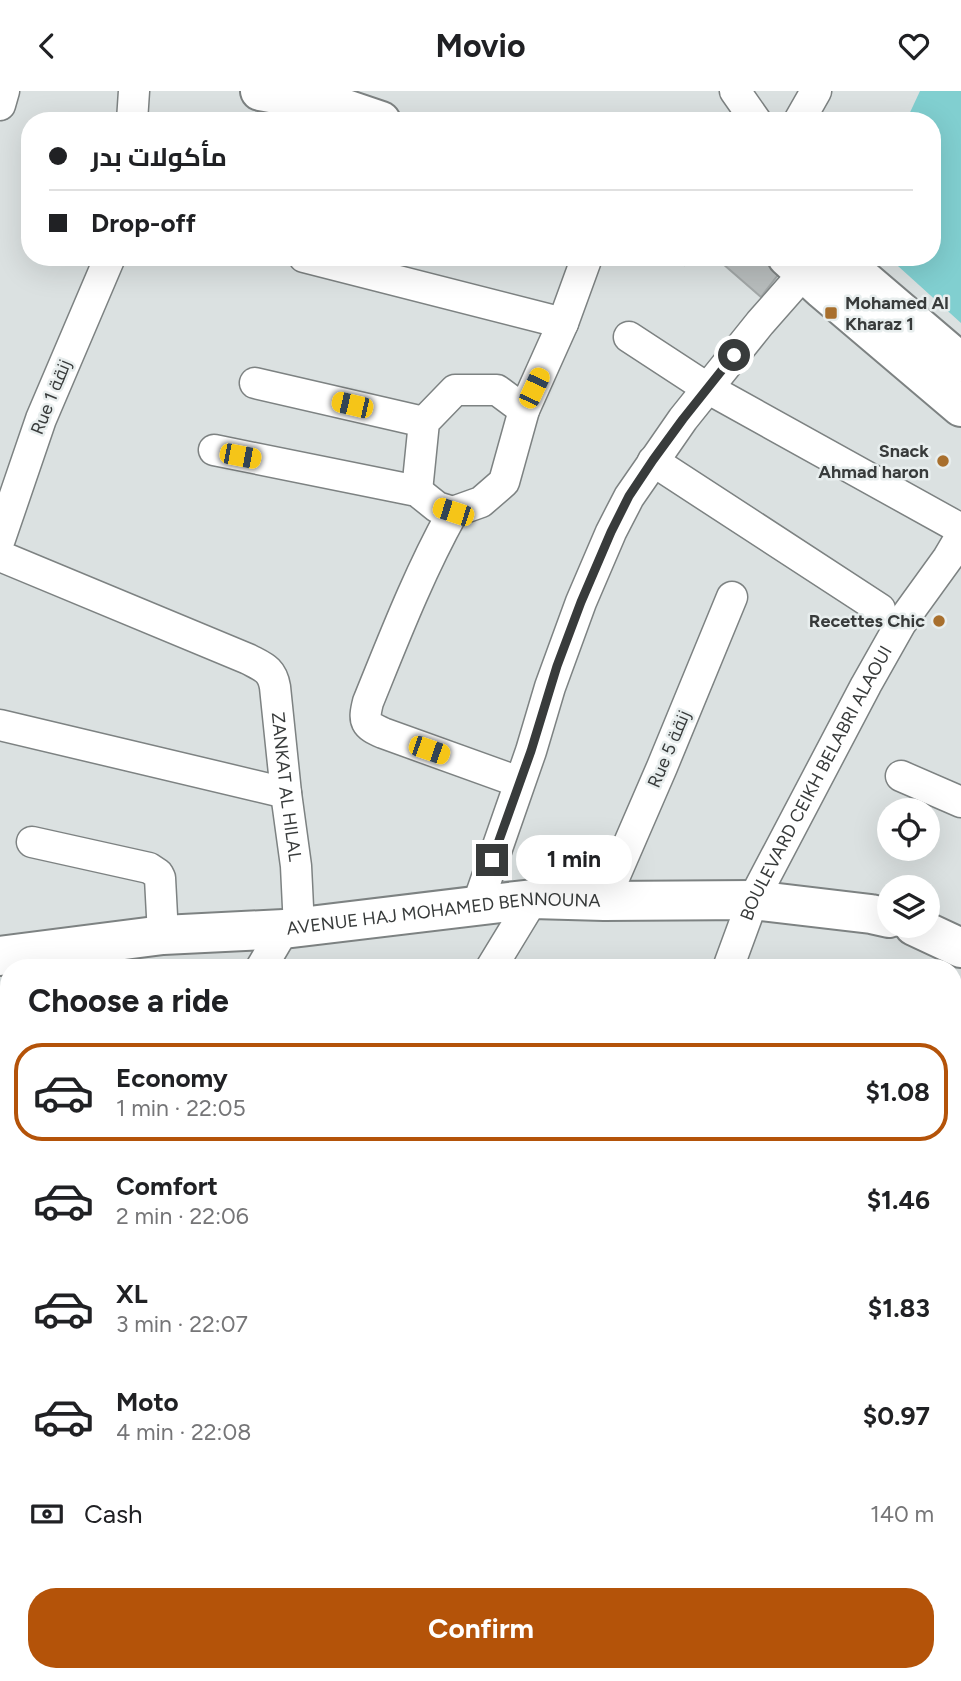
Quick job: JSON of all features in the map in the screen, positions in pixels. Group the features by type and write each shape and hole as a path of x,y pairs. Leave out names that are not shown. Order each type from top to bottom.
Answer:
{"street":[{"path":"0,105 4,91"},
{"path":"133,112 134,91"},
{"path":"260,91 327,97 361,112"},
{"path":"804,112 816,91"},
{"name":"Rue 1 زنقة","path":"0,539 9,487 106,266"},
{"path":"339,266 564,323"},
{"path":"214,450 417,491 437,507 453,512 481,502 504,482 524,410 564,323 584,266"},
{"path":"477,906 531,751 550,687 581,602 611,532 629,496 653,460 794,266"},
{"path":"796,266 961,407"},
{"path":"848,266 961,363"},
{"path":"629,337 707,388 961,529"},
{"path":"256,383 424,422"},
{"path":"417,491 424,422 455,390 497,390 524,410"},
{"path":"653,460 880,609"},
{"path":"453,512 435,544 393,640 368,702 366,722 383,733 519,782"},
{"name":"BOULEVARD CEIKH BELABRI ALAOUI","path":"731,959 753,900 866,685 901,623 957,553"},
{"name":"ZANKAT AL HILAL","path":"0,556 248,659 273,675 296,866 292,929"},
{"name":"Rue 5 زنقة","path":"604,901 732,597"},
{"path":"0,725 286,793"},
{"path":"901,776 961,802"},
{"path":"32,842 154,871 160,878 163,935"},
{"path":"496,959 533,899"},
{"name":"AVENUE HAJ MOHAMED BENNOUNA","path":"0,956 163,935 292,929 533,899 753,900 877,915"},
{"path":"268,959 292,929"},
{"path":"940,938 961,948"}],"shaded area":[{"path":"920,91 961,91 961,323 898,266 941,266 941,112 910,112"}],"building":[{"path":"725,266 772,266 781,271 761,297"}],"place":[{"name":"Mohamed Al Kharaz 1","path":"831,313"},
{"name":"Snack Ahmad haron","path":"943,461"},
{"name":"Recettes Chic","path":"939,621"}],"route":[{"path":"492,860 531,751 557,666 611,532 629,496 653,460 734,355"}]}
